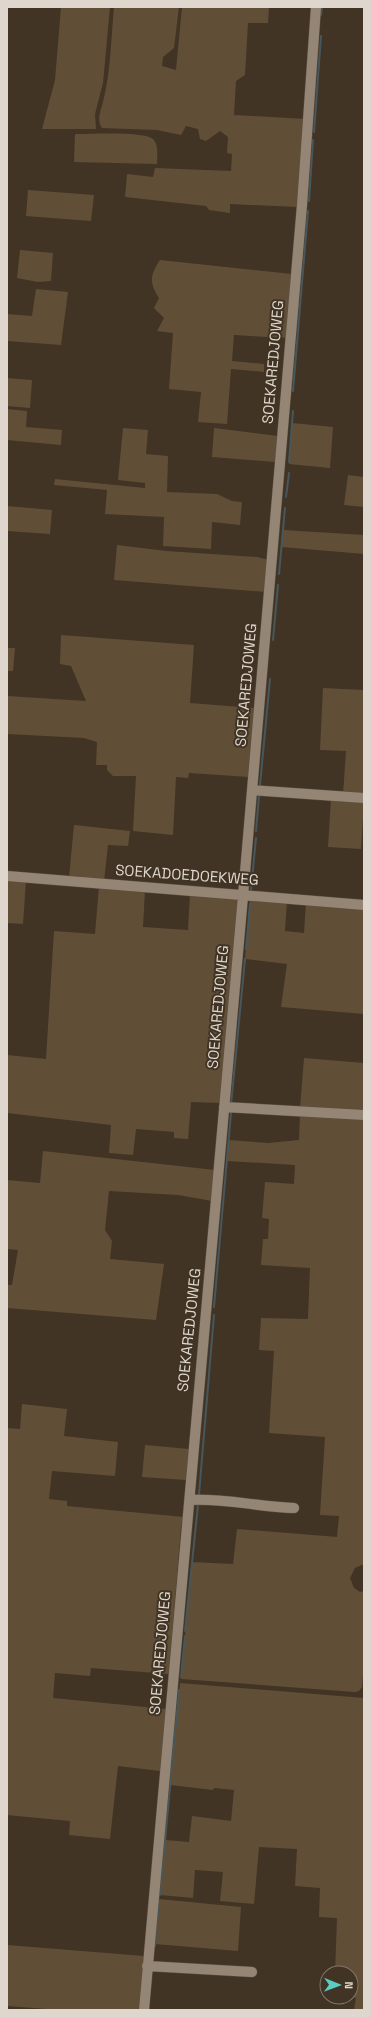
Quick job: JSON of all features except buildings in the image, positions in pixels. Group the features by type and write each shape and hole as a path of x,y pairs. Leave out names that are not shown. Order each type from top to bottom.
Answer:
{"street":[{"name":"SOEKAREDJOWEG","path":"144,2010 243,896 301,213 316,7"},
{"path":"252,790 364,798"},
{"name":"SOEKADOEDOEKWEG","path":"7,876 364,905"},
{"path":"224,1107 364,1116"},
{"path":"190,1500 208,1499 294,1508"},
{"path":"147,1966 252,1972"}],"shaded area":[{"path":"61,7 110,7 103,83 95,114 96,129 42,129 55,80"},
{"path":"114,7 179,7 174,48 163,57 162,66 176,70 182,7 269,7 268,23 248,23 245,75 236,81 234,115 306,119 298,207 230,204 230,213 209,210 206,206 125,197 127,174 153,177 155,168 231,171 232,154 227,153 228,137 220,131 206,141 200,139 198,129 186,126 181,135 157,130 102,128 99,118 108,78"},
{"path":"103,133 148,136 155,141 156,144 157,164 74,162 75,134"},
{"path":"28,190 94,195 91,221 26,216"},
{"path":"20,250 53,253 51,281 38,282 17,278"},
{"path":"160,260 292,274 287,338 234,335 232,361 264,364 264,372 231,369 227,424 198,422 201,392 169,389 173,333 157,331 164,318 154,308 159,298 152,283 154,270"},
{"path":"36,289 68,292 61,345 7,341 7,314 32,316"},
{"path":"7,378 32,380 30,408 7,406"},
{"path":"7,409 27,411 26,427 62,430 61,445 7,440"},
{"path":"292,423 333,427 330,468 289,464"},
{"path":"123,428 148,430 146,454 168,456 167,492 217,494 232,501 242,502 240,525 212,522 211,549 163,546 164,517 105,514 107,490 54,485 55,479 145,488 145,483 118,480"},
{"path":"214,428 278,436 275,462 212,457"},
{"path":"348,475 364,477 364,507 344,505"},
{"path":"7,506 52,510 50,534 7,531"},
{"path":"283,530 364,535 364,554 282,547"},
{"path":"117,545 166,551 257,557 269,560 266,592 114,580"},
{"path":"61,635 194,645 190,703 254,708 249,777 189,773 188,778 176,777 173,835 133,831 136,776 113,776 107,770 107,765 96,765 97,742 84,738 7,734 7,696 86,701 71,666 60,664"},
{"path":"7,648 15,648 13,671 7,671"},
{"path":"323,688 364,690 364,796 343,795 346,751 320,750"},
{"path":"331,799 364,802 361,849 328,847"},
{"path":"74,825 130,831 128,846 108,845 104,882 69,878"},
{"path":"7,879 26,880 23,924 7,923"},
{"path":"99,886 145,890 143,927 188,930 190,894 235,898 238,900 222,1103 191,1102 188,1139 174,1138 174,1132 136,1129 133,1155 109,1153 111,1125 7,1113 7,1055 46,1059 54,931 95,934"},
{"path":"250,898 287,900 285,931 304,933 306,902 364,908 364,1014 281,1007 287,964 245,959"},
{"path":"304,1058 364,1063 364,1114 300,1108"},
{"path":"300,1114 364,1118 364,1564 355,1568 350,1578 354,1588 360,1592 364,1591 364,1664 362,1687 359,1691 355,1692 181,1679 192,1562 233,1564 237,1529 337,1537 339,1516 320,1515 325,1437 269,1433 274,1351 259,1350 261,1318 308,1319 310,1268 261,1265 263,1239 268,1239 269,1219 262,1218 265,1182 294,1184 295,1165 227,1161 228,1140 268,1143 299,1140"},
{"path":"43,1151 215,1170 212,1201 178,1195 109,1191 105,1230 112,1241 110,1259 164,1264 156,1320 7,1308 7,1285 12,1285 18,1250 7,1249 7,1180 40,1183"},
{"path":"22,1404 67,1409 64,1436 118,1442 115,1476 52,1471 49,1499 67,1501 67,1506 184,1517 181,1527 169,1674 91,1668 90,1676 55,1673 53,1698 166,1709 160,1771 118,1766 110,1839 69,1835 70,1821 7,1815 7,1428 20,1429"},
{"path":"145,1445 189,1449 186,1480 142,1477"},
{"path":"180,1683 364,1698 364,2010 354,2010 355,2005 359,2005 359,1965 335,1965 337,1918 319,1917 320,1888 295,1886 297,1849 259,1847 254,1904 220,1901 223,1872 195,1870 193,1898 160,1895 165,1840 189,1842 192,1816 231,1821 234,1790 214,1788 213,1790 170,1785"},
{"path":"159,1899 241,1907 238,1951 155,1944"},
{"path":"7,1945 144,1956 139,2010 60,2010 7,2006"}],"waterway":[{"path":"321,15 322,7"},
{"path":"314,132 321,36"},
{"path":"309,201 313,140"},
{"path":"293,391 308,211"},
{"path":"289,462 293,411"},
{"path":"286,497 289,473"},
{"path":"279,574 285,508"},
{"path":"273,640 278,585"},
{"path":"260,785 270,679"},
{"path":"256,831 259,796"},
{"path":"251,890 256,838"},
{"path":"246,949 250,904"},
{"path":"231,1105 245,959"},
{"path":"214,1307 231,1113"},
{"path":"199,1494 214,1315"},
{"path":"185,1631 198,1505"},
{"path":"181,1677 185,1636"},
{"path":"160,1895 179,1690"},
{"path":"155,1946 159,1902"}]}
